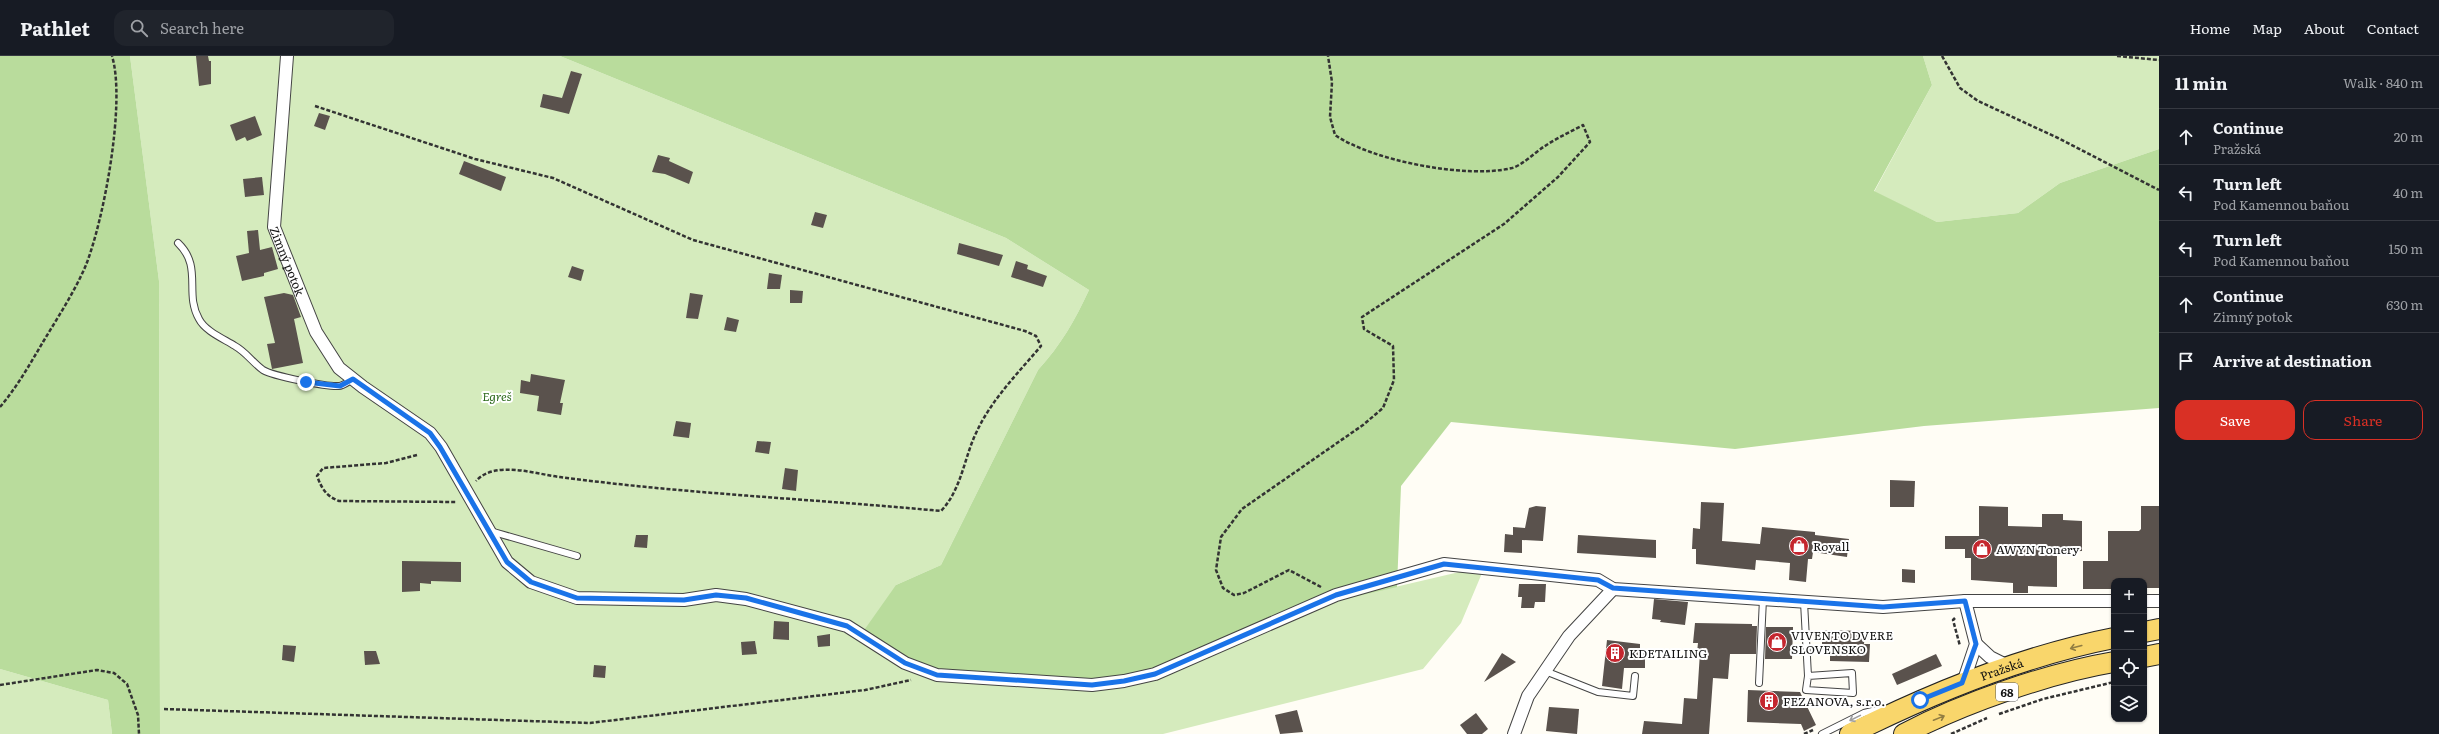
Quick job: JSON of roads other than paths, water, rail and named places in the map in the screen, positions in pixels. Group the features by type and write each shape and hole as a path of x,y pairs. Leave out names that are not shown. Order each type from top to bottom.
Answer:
{"main road":[{"path":"2147,631 2159,629"},
{"name":"Pražská","path":"1850,734 1920,700 1962,683 2047,655 2111,639"},
{"path":"2147,656 2159,654"},
{"name":"Pražská","path":"1904,734 1982,700 2041,681 2111,663"}],"street":[{"name":"Zimný potok","path":"288,56 274,227 316,332 339,368 430,433 440,447 507,562 531,582 577,598 684,600 716,595 746,598 847,626 905,663 937,675 1092,685 1124,681 1155,674 1336,595 1444,564 1598,580 1613,588"},
{"path":"1514,734 1528,696 1569,636 1613,588 1894,607 1965,601 2111,601"},
{"path":"1965,601 1976,644 1990,657 2010,667"},
{"path":"2147,601 2159,601"},
{"path":"1962,683 1976,644"}],"lane":[{"path":"178,243 186,252 192,268 192,306 200,322 205,326 236,346 262,369 274,376 340,386 353,379"},
{"path":"489,530 577,556"},
{"path":"1759,683 1763,599"},
{"path":"1804,602 1808,676 1806,690 1853,693 1852,673 1808,676"},
{"path":"1545,672 1598,692 1633,696 1635,676"},
{"path":"1822,734 1864,713 1920,700"}],"place":[{"name":"Royall","path":"1799,546"},
{"name":"AWYN Tonery","path":"1982,549"},
{"name":"VIVENTO DVERE SLOVENSKO","path":"1777,642"},
{"name":"KDETAILING","path":"1615,653"},
{"name":"FEZANOVA, s.r.o.","path":"1769,701"}],"park label":[{"name":"Egreš","path":"497,396"}]}
